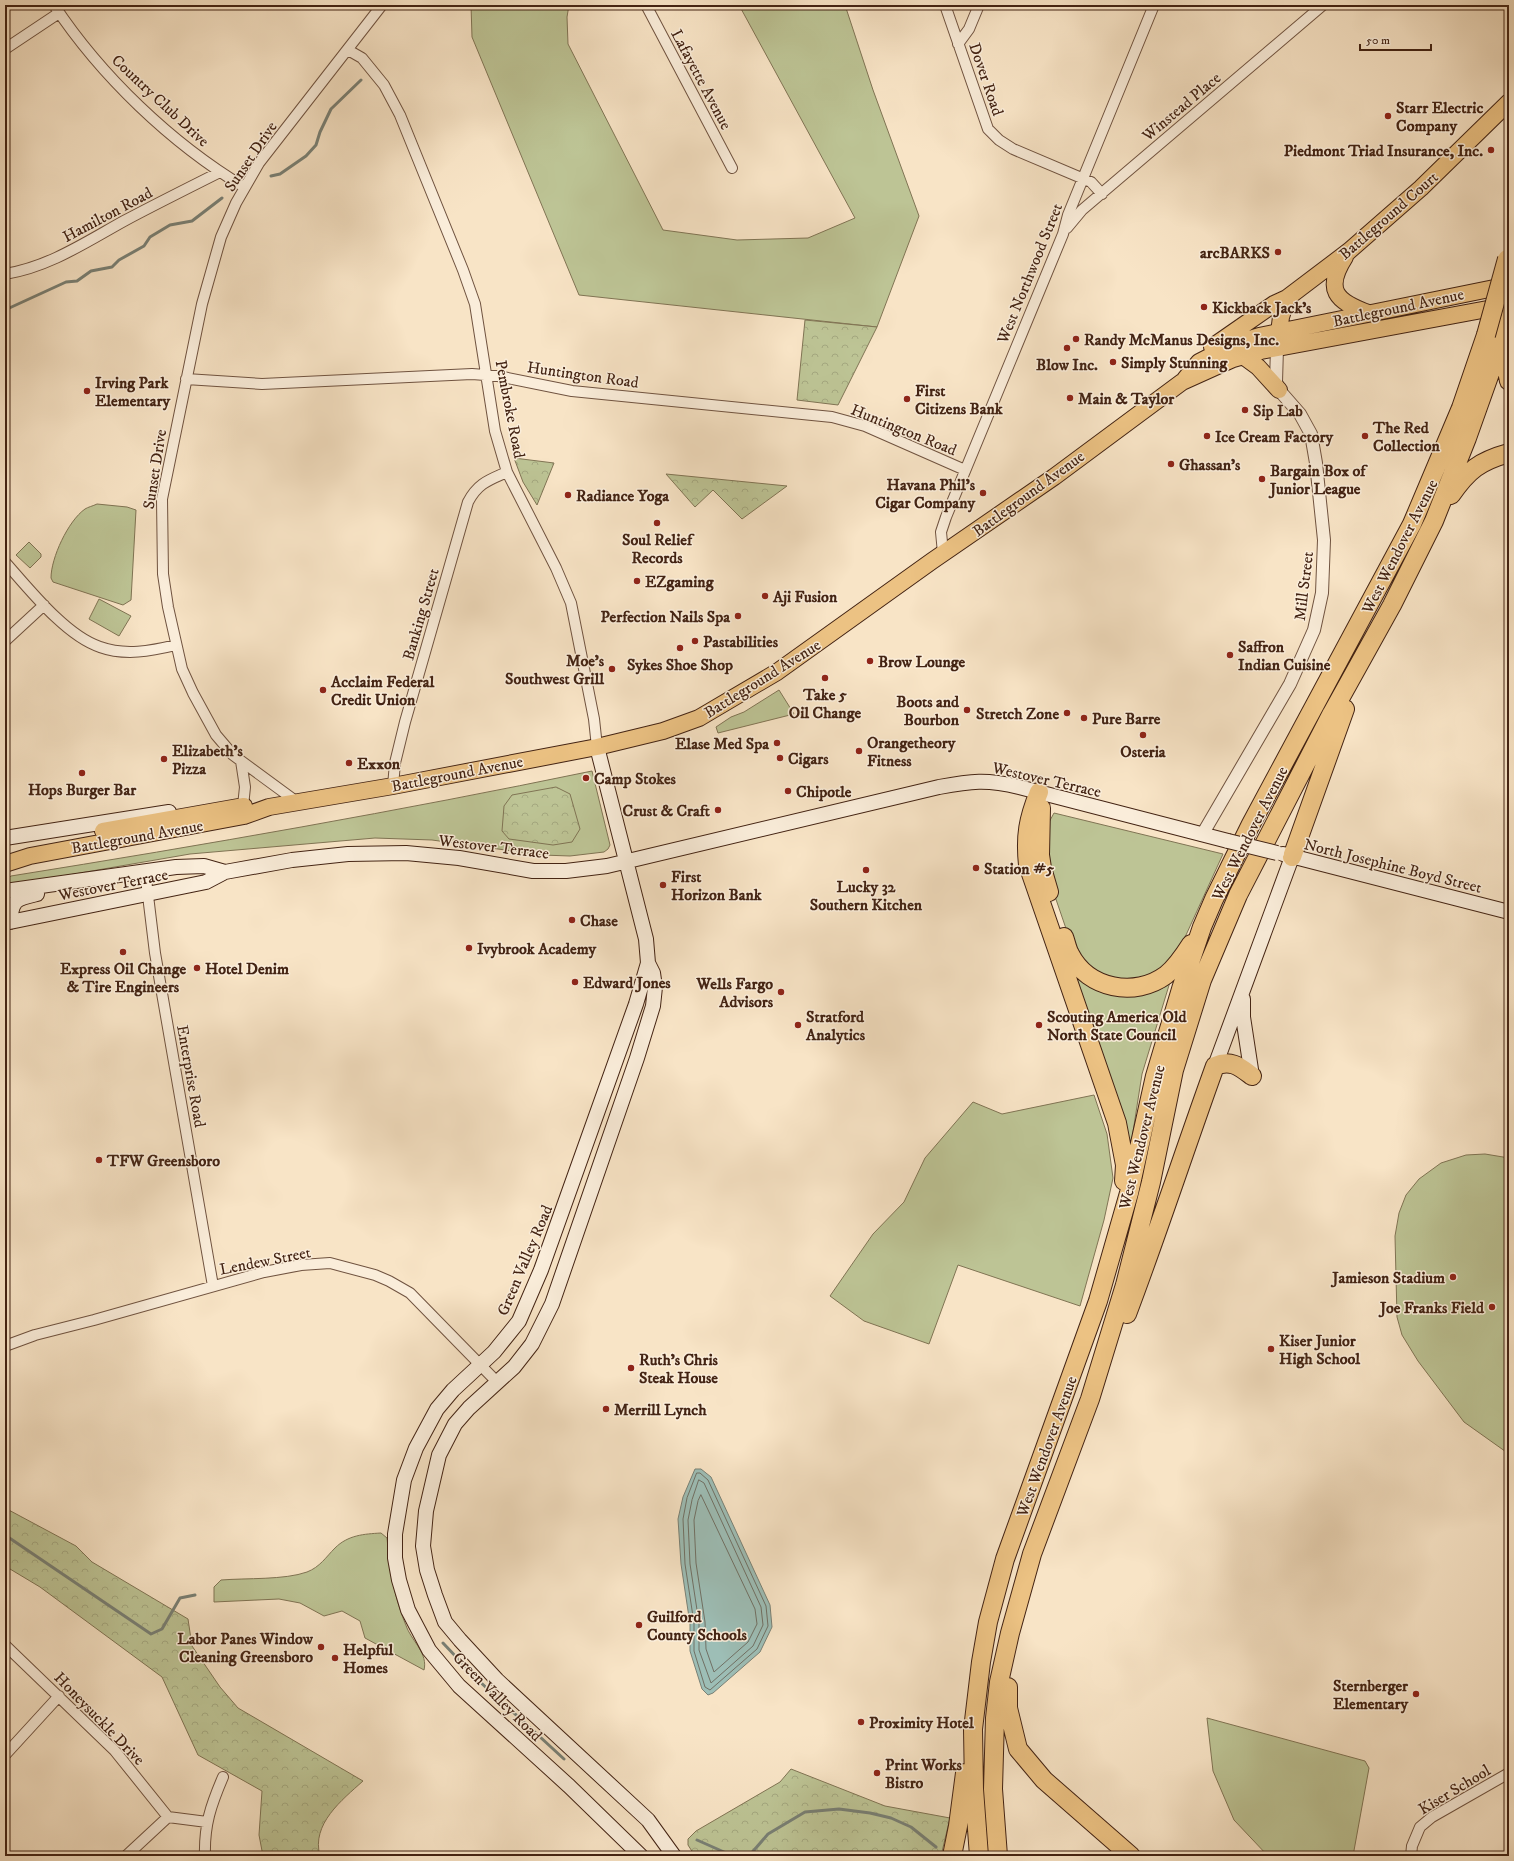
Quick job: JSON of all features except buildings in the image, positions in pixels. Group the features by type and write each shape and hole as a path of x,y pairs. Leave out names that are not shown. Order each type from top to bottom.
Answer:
{"highway":[{"name":"West Wendover Avenue","path":"979,1856 974,1796 973,1729 981,1662 996,1590 1095,1308 1129,1193 1155,1076 1167,1031 1202,927 1251,824 1412,524 1458,416 1486,335 1508,257"},
{"name":"West Wendover Avenue","path":"998,1856 993,1789 995,1718 999,1682 1010,1633 1032,1554 1090,1399 1138,1236 1174,1070 1202,980 1238,894 1332,713 1360,666 1434,521 1508,323"},
{"path":"1508,323 1506,366 1509,381"},
{"path":"1434,521 1462,480 1470,471 1478,464 1509,453"},
{"path":"1285,855 1360,666"},
{"path":"1039,792 1042,813 1040,842 1042,868 1069,954 1083,972 1094,980 1110,986 1136,988 1149,984 1167,974 1180,960 1202,927"},
{"path":"1039,792 1030,815 1027,839 1028,865 1117,1123 1125,1165 1121,1218"},
{"path":"1090,1399 1114,1353 1162,1222 1188,1140 1215,1066 1224,1062 1233,1064 1252,1076"},
{"path":"1010,1633 1008,1708 1018,1749 1044,1780 1131,1856"},
{"path":"952,1856 958,1826 966,1761 973,1729"}],"main road":[{"name":"Battleground Court","path":"1199,362 1215,343 1274,304 1287,298 1349,251 1421,188 1509,102"},
{"path":"1349,251 1336,274 1335,290 1343,302 1368,313"},
{"name":"Battleground Avenue","path":"5,863 30,856 244,816 269,807 393,786 597,747 645,736 681,725 713,710 782,668 943,553 1054,477 1182,382 1199,362 1234,344 1279,332 1509,285"},
{"path":"1277,348 1281,317 1287,298"},
{"name":"Battleground Avenue","path":"1182,382 1243,356 1277,348 1509,305"},
{"path":"1243,356 1258,367 1279,390"},
{"name":"Pembroke Road","path":"597,747 626,861"},
{"name":"Westover Terrace","path":"8,923 148,896 206,882 225,872 292,860 348,854 406,852 459,858 533,871 566,871 607,866 745,835 939,787 972,781 996,781 1202,835 1285,855"},
{"name":"Battleground Avenue","path":"5,863 11,855 27,846 219,809 243,806 269,807"},
{"path":"5,838 123,818 170,812 219,809"},
{"path":"1215,1066 1244,989 1285,855"},
{"name":"North Josephine Boyd Street","path":"1285,855 1509,912"},
{"name":"Green Valley Road","path":"626,861 647,941 648,963 636,1004 541,1270 518,1321 494,1352 453,1390 437,1409 416,1448 404,1480 395,1534 395,1558 399,1580 408,1610 429,1650 459,1686 569,1786 641,1856"},
{"name":"Westover Terrace","path":"5,891 145,871 204,866 225,872"},
{"path":"8,923 12,905 15,901 58,889 81,880"},
{"name":"Green Valley Road","path":"648,963 653,973 655,987 653,1006 638,1058 565,1271 552,1304 532,1344 514,1367 469,1408 455,1424 439,1455 426,1511 423,1546 427,1570 445,1622 478,1662 648,1820 674,1856"},
{"path":"1244,989 1243,1017 1252,1076"}],"street":[{"name":"Sunset Drive","path":"297,802 267,778 241,761 222,742 211,728 182,669 163,574 162,499 186,379 210,273 221,237 244,187 259,163 382,5"},
{"name":"Lafayette Avenue","path":"646,5 732,168"},
{"name":"Dover Road","path":"945,5 988,129 999,140 1013,149 1084,178 1091,182 1102,194"},
{"path":"958,44 969,29 979,5"},
{"name":"West Northwood Street","path":"943,553 941,532 965,470 1063,234 1068,215 1154,5"},
{"name":"Winstead Place","path":"1063,234 1082,210 1323,5"},
{"path":"5,49 57,9"},
{"name":"Country Club Drive","path":"57,9 86,48 121,88 166,129 220,172 244,187"},
{"name":"Pembroke Road","path":"348,50 362,58 384,85 400,115 463,270 472,298 495,431 507,472 556,568 571,603 594,719 597,747"},
{"name":"Hamilton Road","path":"5,274 20,272 52,261 143,211 220,172"},
{"name":"Mill Street","path":"1202,835 1290,684 1314,630 1322,593 1324,574 1323,534 1316,463 1311,434 1300,414 1279,390 1275,372 1277,348"},
{"name":"Huntington Road","path":"186,379 262,384 464,374 498,376 572,391 832,417 870,428 965,470"},
{"name":"Banking Street","path":"393,786 395,763 405,722 468,502 473,492 482,484 507,472"},
{"path":"5,562 44,605 77,635 100,647 122,652 148,652 176,645"},
{"path":"5,641 44,605"},
{"path":"241,761 245,787 243,806"},
{"name":"Enterprise Road","path":"145,871 155,953 213,1286"},
{"name":"Lendew Street","path":"5,1346 35,1335 213,1286 301,1264 330,1263 368,1273 389,1281 410,1293 497,1382"},
{"name":"Honeysuckle Drive","path":"5,1645 115,1751 168,1817"},
{"path":"5,1755 59,1696"},
{"name":"Kiser School","path":"1411,1856 1412,1846 1420,1827 1432,1817 1509,1773"},
{"path":"205,1856 209,1810 223,1777"},
{"path":"126,1856 168,1817 207,1822"}],"green space":[{"path":"471,5 569,5 567,17 568,44 663,230 737,240 808,238 855,218 739,5 845,5 873,90 919,216 877,327 579,295 472,37"},
{"path":"805,320 877,327 838,405 797,400"},
{"path":"514,458 554,463 537,505 523,482"},
{"path":"666,474 787,486 742,519 713,490 695,507"},
{"path":"97,504 127,507 136,510 131,600 123,605 53,582 51,578 57,551 67,531 86,508"},
{"path":"29,542 41,554 41,557 30,568 16,555"},
{"path":"99,599 131,616 119,636 89,619"},
{"path":"779,690 794,714 718,733 716,727 731,717 744,712"},
{"path":"592,771 610,845 604,852 570,856 542,855 432,840 375,838 190,854 5,886 5,881 11,876 302,827"},
{"path":"556,787 570,794 580,829 572,842 553,845 509,839 502,831 504,806 512,795"},
{"path":"1054,813 1223,854 1181,946 1160,971 1134,982 1104,978 1073,949 1048,876 1048,824"},
{"path":"1067,960 1086,981 1170,982 1142,1074 1130,1151"},
{"path":"1094,1095 1107,1134 1113,1178 1104,1220 1080,1306 958,1265 929,1344 864,1321 830,1296 873,1234 904,1202 925,1158 973,1102 1002,1114"},
{"name":"Jamieson Stadium","path":"1485,1154 1509,1158 1509,1454 1464,1422 1418,1361 1402,1335 1397,1317 1395,1236 1399,1213 1406,1195 1419,1179 1441,1163 1466,1155"},
{"path":"5,1508 76,1546 92,1562 188,1619 192,1646 220,1687 238,1708 363,1781 346,1796 324,1823 318,1844 320,1856 263,1856 259,1835 262,1791 198,1755 162,1677 40,1587 5,1566"},
{"path":"381,1533 387,1538 391,1573 399,1606 407,1628 422,1653 425,1664 424,1670 365,1638 360,1621 342,1611 324,1616 300,1603 279,1599 214,1602 214,1587 221,1580 277,1578 298,1575 312,1570 319,1565 345,1540 362,1535"},
{"path":"1207,1718 1365,1761 1369,1768 1353,1856 1268,1856 1234,1820 1213,1771"},
{"path":"791,1769 885,1806 950,1818 941,1856 695,1856 688,1845 688,1839 696,1831 780,1782"}],"water":[{"path":"695,1469 701,1469 711,1477 770,1605 772,1627 760,1652 713,1693 708,1695 702,1689 690,1651 690,1624 681,1564 678,1519 683,1497"}],"waterway":[{"path":"271,176 280,174 306,156 316,145 320,132 331,109 361,80"},
{"path":"5,310 66,282 77,281 91,271 112,267 119,260 144,246 150,237 170,225 192,221 222,198"},
{"path":"5,1535 151,1634 162,1629 180,1598 195,1595"},
{"path":"443,1643 478,1680 564,1759"},
{"path":"749,1856 768,1834 805,1812 839,1809 870,1813 891,1818 911,1827 936,1847"},
{"path":"697,1840 733,1856"}],"place":[{"name":"Starr Electric Company","path":"1388,116"},
{"name":"Piedmont Triad Insurance, Inc.","path":"1491,150"},
{"name":"arcBARKS","path":"1278,252"},
{"name":"Kickback Jack's","path":"1204,307"},
{"name":"Randy McManus Designs, Inc.","path":"1076,339"},
{"name":"Blow Inc.","path":"1067,348"},
{"name":"Simply Stunning","path":"1113,362"},
{"name":"Irving Park Elementary","path":"87,391"},
{"name":"Main & Taylor","path":"1070,398"},
{"name":"First Citizens Bank","path":"907,399"},
{"name":"Sip Lab","path":"1245,410"},
{"name":"Ice Cream Factory","path":"1207,436"},
{"name":"The Red Collection","path":"1365,436"},
{"name":"Ghassan's","path":"1171,464"},
{"name":"Bargain Box of Junior League","path":"1262,479"},
{"name":"Havana Phil's Cigar Company","path":"983,493"},
{"name":"Radiance Yoga","path":"568,495"},
{"name":"Soul Relief Records","path":"657,523"},
{"name":"EZgaming","path":"637,581"},
{"name":"Aji Fusion","path":"765,596"},
{"name":"Perfection Nails Spa","path":"738,616"},
{"name":"Pastabilities","path":"695,641"},
{"name":"Sykes Shoe Shop","path":"680,648"},
{"name":"Saffron Indian Cuisine","path":"1230,655"},
{"name":"Brow Lounge","path":"870,661"},
{"name":"Moe's Southwest Grill","path":"612,669"},
{"name":"Take 5 Oil Change","path":"825,678"},
{"name":"Acclaim Federal Credit Union","path":"323,690"},
{"name":"Boots and Bourbon","path":"967,710"},
{"name":"Stretch Zone","path":"1067,713"},
{"name":"Pure Barre","path":"1084,718"},
{"name":"Osteria","path":"1143,735"},
{"name":"Elase Med Spa","path":"777,743"},
{"name":"Orangetheory Fitness","path":"859,751"},
{"name":"Cigars","path":"780,758"},
{"name":"Elizabeth's Pizza","path":"164,759"},
{"name":"Exxon","path":"349,763"},
{"name":"Hops Burger Bar","path":"82,773"},
{"name":"Camp Stokes","path":"586,778"},
{"name":"Chipotle","path":"788,791"},
{"name":"Crust & Craft","path":"718,810"},
{"name":"Station #5","path":"976,868"},
{"name":"Lucky 32 Southern Kitchen","path":"866,870"},
{"name":"First Horizon Bank","path":"663,885"},
{"name":"Chase","path":"572,920"},
{"name":"Ivybrook Academy","path":"469,948"},
{"name":"Express Oil Change & Tire Engineers","path":"123,952"},
{"name":"Hotel Denim","path":"197,968"},
{"name":"Edward Jones","path":"575,982"},
{"name":"Wells Fargo Advisors","path":"781,992"},
{"name":"Stratford Analytics","path":"798,1025"},
{"name":"Scouting America Old North State Council","path":"1039,1025"},
{"name":"TFW Greensboro","path":"99,1160"},
{"name":"Jamieson Stadium","path":"1453,1277"},
{"name":"Joe Franks Field","path":"1492,1307"},
{"name":"Kiser Junior High School","path":"1271,1349"},
{"name":"Ruth's Chris Steak House","path":"631,1368"},
{"name":"Merrill Lynch","path":"606,1409"},
{"name":"Guilford County Schools","path":"639,1625"},
{"name":"Labor Panes Window Cleaning Greensboro","path":"321,1647"},
{"name":"Helpful Homes","path":"335,1658"},
{"name":"Sternberger Elementary","path":"1416,1694"},
{"name":"Proximity Hotel","path":"861,1722"},
{"name":"Print Works Bistro","path":"877,1773"}]}
